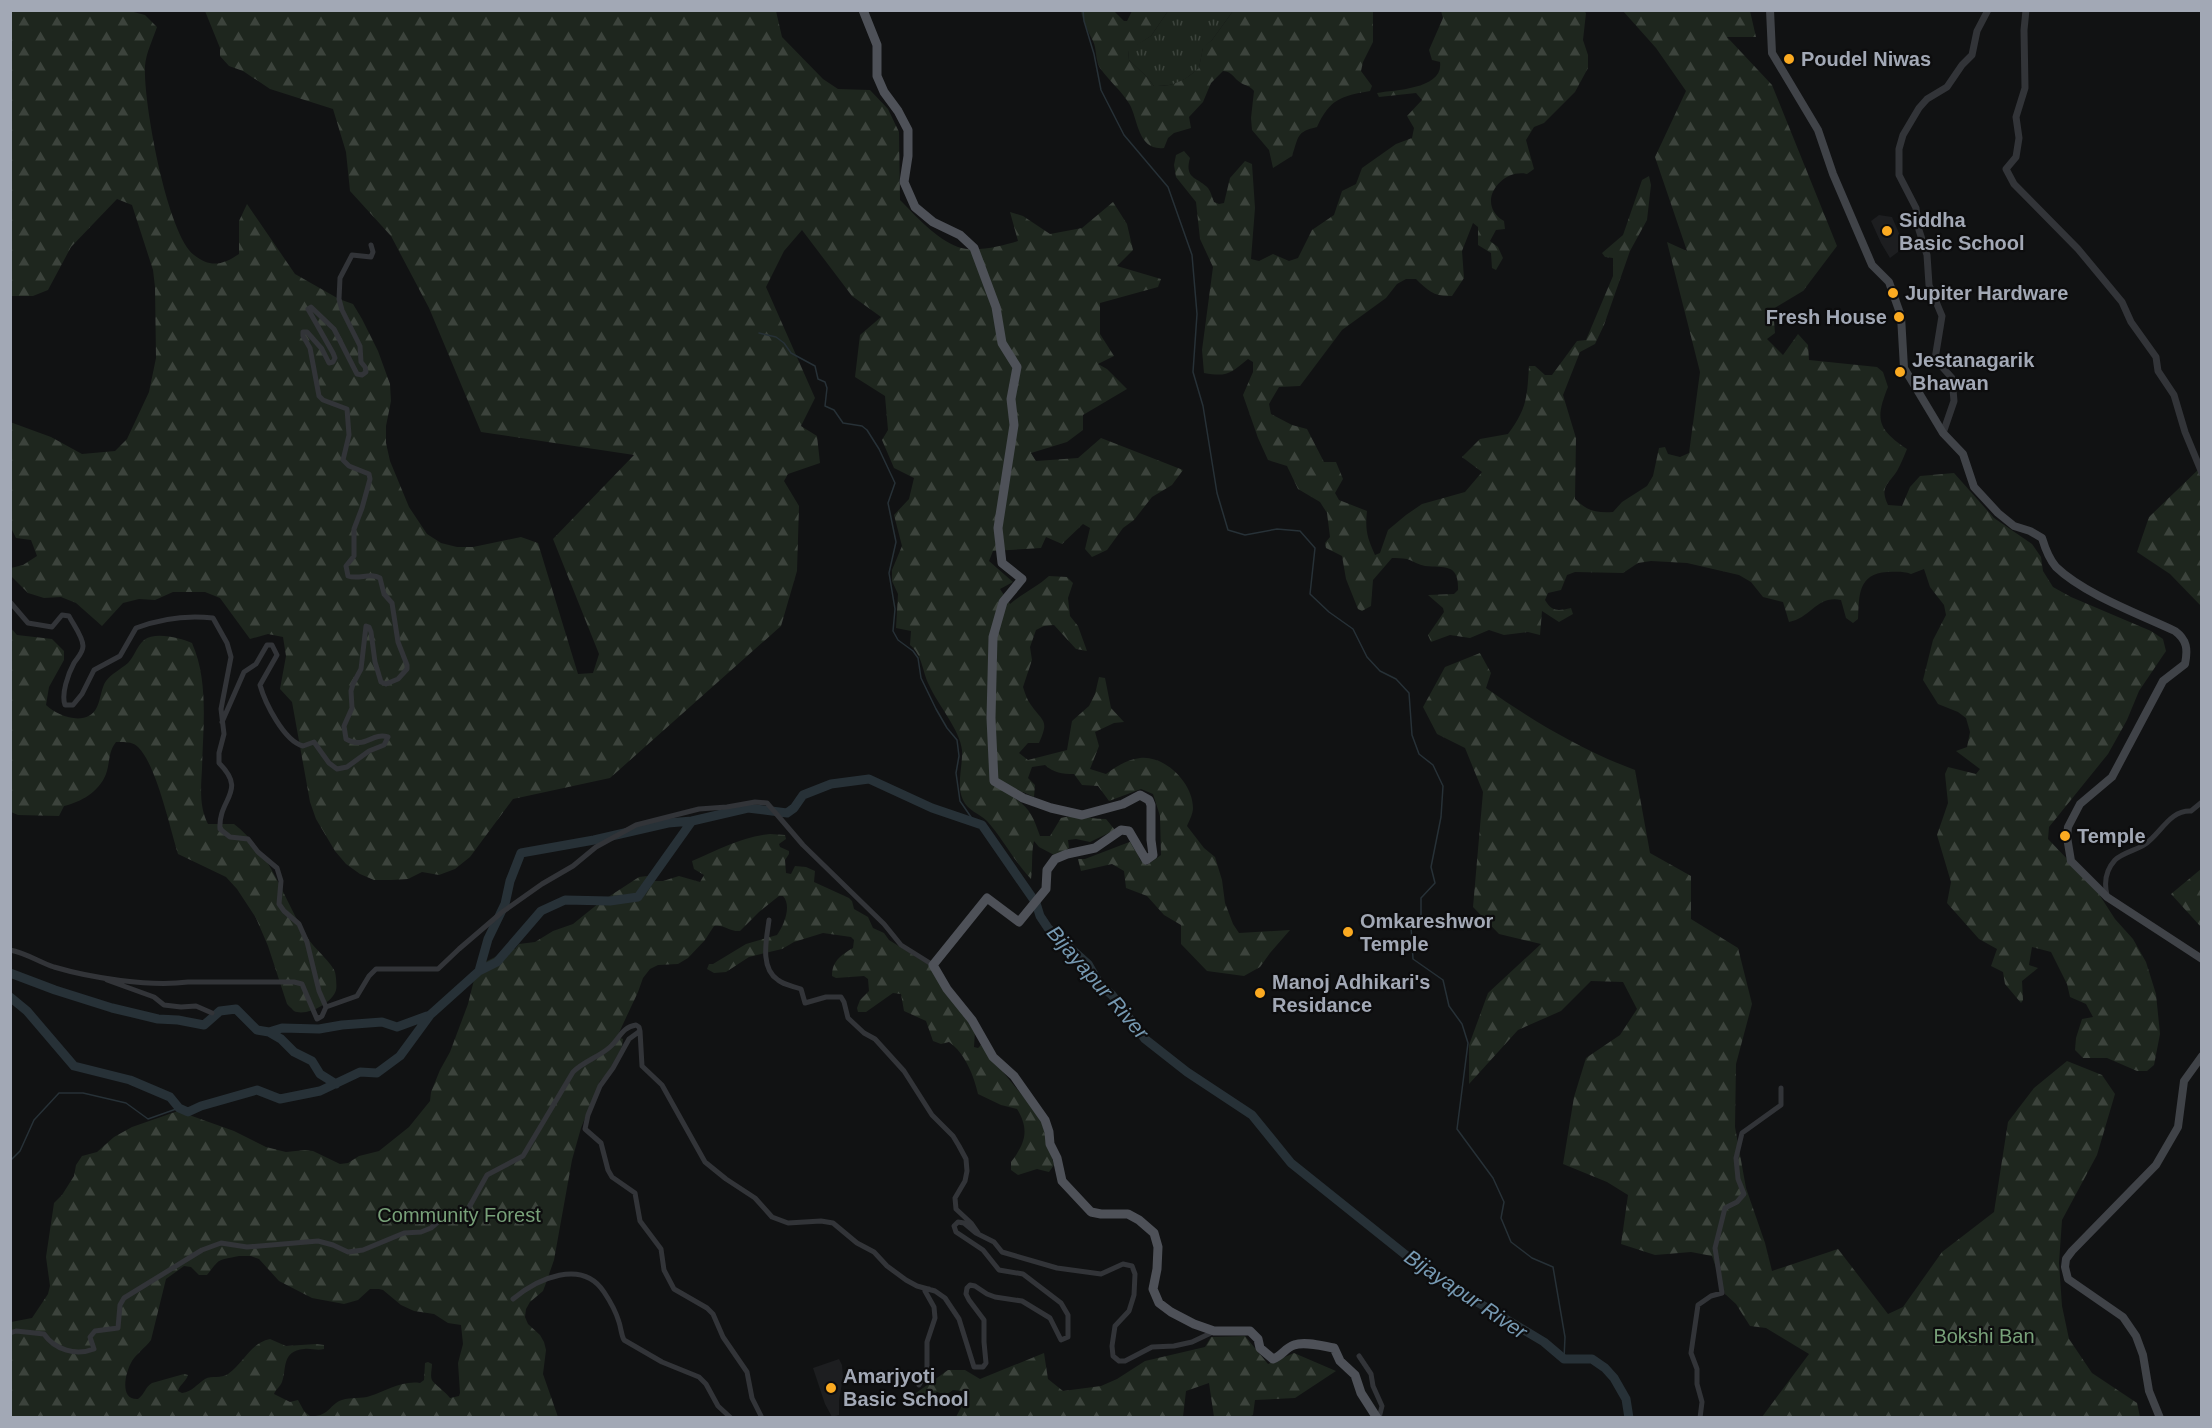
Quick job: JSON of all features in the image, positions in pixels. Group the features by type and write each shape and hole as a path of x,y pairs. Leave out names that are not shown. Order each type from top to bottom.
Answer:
{"main road":[{"path":"862,10 877,45 877,76 884,92 908,130 908,156 904,182 915,207 933,222 960,235 974,248 996,307 1002,343 1017,367 1011,399 1014,424 998,528 1002,563 1022,579 1003,602 993,637 991,718 994,781 1023,798 1051,808 1082,815 1122,804 1140,795 1149,800 1151,805 1153,855 1151,858 1146,860 1142,849 1129,831 1122,830 1095,848 1066,854 1055,859 1047,870 1044,893 1022,920 1019,922 987,898 933,965 947,989 972,1020 993,1057 1014,1076 1046,1120 1050,1144 1057,1158 1062,1181 1091,1212 1128,1214 1151,1229 1158,1241 1157,1269 1153,1288 1156,1298 1171,1312 1214,1331 1250,1330 1258,1340 1260,1348 1273,1359 1280,1357 1293,1345 1304,1344 1334,1348 1340,1361 1354,1375 1361,1393 1378,1418"},
{"path":"1770,10 1772,53 1818,130 1833,174 1872,265 1889,282 1901,316 1904,368 1943,434 1964,454 1974,487 1998,513 2014,526 2042,538 2046,551 2056,567 2091,591 2175,631 2187,644 2185,664 2163,681 2112,777 2080,804 2068,827 2067,837 2071,861 2107,897 2202,959"},
{"path":"2160,1418 2149,1391 2143,1354 2136,1336 2123,1317 2068,1279 2065,1267 2066,1259 2091,1229 2156,1165 2178,1126 2184,1081 2202,1056"}],"street":[{"path":"1943,434 1954,401 1952,378 1935,359 1942,316 1929,285 1927,255 1919,230 1916,208 1899,175 1899,149 1903,135 1919,108 1927,99 1947,87 1972,55 1977,32 1988,10"},
{"path":"2026,10 2025,88 2016,117 2019,138 2016,157 2006,169 2014,184 2078,249 2122,302 2130,322 2156,357 2158,371 2174,395 2185,432 2202,473"},
{"path":"222,722 244,672 256,664 267,645 272,645 277,655 260,685 267,707 293,742 303,746 314,742 329,763 337,769 347,767 369,751 384,746 388,741 388,737 381,736 356,744 346,739 344,733 346,719 352,708 351,691 361,669 366,626 371,632 375,662 381,682 386,684 398,679 408,665 398,642 392,603 384,594 381,578 374,575 354,578 348,576 346,571 346,566 354,556 354,529 370,479 369,474 349,466 343,460 349,435 347,409 319,396 310,348 303,336 303,332 307,332 322,349 329,363 333,362 333,353 310,315 308,309 311,307 334,329 357,374 362,375 366,372 361,362 360,346 342,310 339,288 340,278 352,255 370,256 373,252 371,245"},
{"path":"10,602 28,623 52,627 62,615 69,616 83,645 81,653 73,664 62,698 64,705 73,705 82,694 94,670 120,656 136,628 158,620 202,616 213,618 227,643 231,657 222,709 224,734 219,763 233,780 232,790 219,818 220,829 230,837 248,839 258,852 277,868 281,881 279,904 299,924 307,942 318,991 326,1007"},
{"path":"10,950 53,966 97,976 171,985 188,982 294,981 302,984 317,1019 322,1016 326,1007 357,996 376,969 438,969 501,913 542,884 573,866 596,847 636,825 699,809 767,802 803,845 884,924 901,945 933,965"},
{"path":"2107,897 2105,885 2108,872 2116,859 2141,847 2159,833 2168,820 2184,811 2191,811 2202,802"},
{"path":"770,920 765,949 770,970 776,979 801,989 805,1003 826,997 841,997 848,1018 864,1033 875,1039 904,1071 932,1115 953,1136 967,1165 967,1176 955,1198 956,1209 984,1238"},
{"path":"97,976 154,997 164,1005 196,1006 212,1014"},
{"path":"10,1333 16,1331 44,1334 49,1342 75,1353 85,1352 94,1349 90,1337 95,1331 118,1328 120,1305 124,1298 202,1250 222,1243 247,1247 318,1241 348,1252 369,1249 404,1233 421,1232 435,1226 446,1215 467,1211 488,1174 523,1156 573,1072 583,1062 602,1053 612,1045 626,1028 638,1025 642,1066 663,1085 701,1156 710,1167 755,1198 772,1217 788,1223 821,1221 833,1223 856,1243 874,1252 887,1266 906,1280 941,1294 955,1310 976,1368 983,1367 986,1363 985,1322 966,1294 970,1285 995,1297 1022,1301 1050,1318 1055,1324 1059,1339 1067,1339 1068,1315 1061,1303 1023,1274 999,1270 976,1244 956,1232 955,1224 958,1222 964,1223 984,1238 994,1242 1002,1252 1057,1268 1101,1274 1123,1264 1132,1266 1135,1274 1132,1305 1115,1326 1112,1346 1113,1356 1119,1361 1125,1361 1152,1347 1174,1346 1201,1339 1214,1331"},
{"path":"640,1031 628,1040 600,1086 585,1129 601,1143 612,1177 635,1193 640,1221 662,1249 664,1270 674,1289 707,1308 712,1314 723,1337 747,1372 752,1398 762,1418"},
{"path":"1700,1418 1702,1402 1697,1384 1697,1369 1691,1353 1698,1305 1711,1296 1722,1293 1715,1248 1725,1209 1737,1202 1744,1194 1738,1179 1736,1158 1742,1133 1781,1105 1781,1088"},
{"path":"513,1299 552,1276 573,1275 590,1279 604,1292 619,1322 624,1340 662,1362 699,1377 706,1384 718,1406 731,1418"},
{"path":"919,1385 927,1371 927,1342 935,1318 934,1307 926,1291 929,1289"},
{"path":"1359,1356 1371,1374 1373,1386 1382,1406 1378,1418"}],"shaded area":[{"name":"Siddha Basic School","path":"1879,215 1892,217 1902,240 1898,252 1890,258 1871,221"},
{"name":"Amarjyoti Basic School","path":"839,1359 843,1377 839,1415 832,1417 825,1404 813,1368"}],"green space":[{"path":"126,10 145,15 157,27 145,66 148,107 166,195 184,242 194,255 206,262 216,264 233,258 239,254 239,221 247,204 295,274 339,299 353,304 378,351 390,384 391,401 386,426 386,443 390,461 409,507 427,534 441,543 457,547 473,547 521,537 538,543 578,674 593,673 599,654 553,539 634,455 481,432 429,308 391,236 350,191 346,152 333,109 270,89 243,71 229,66 220,56 220,48 205,11 776,11 782,37 823,79 838,89 870,90 888,109 899,132 900,200 942,239 965,249 996,247 1018,241 1010,212 1023,216 1050,234 1082,228 1113,202 1127,224 1133,250 1117,266 1161,279 1158,287 1100,303 1100,334 1114,356 1098,364 1107,369 1127,389 1083,415 1083,430 1067,442 1031,453 1036,461 1078,458 1101,438 1183,470 1172,485 1152,497 1134,520 1123,528 1107,550 1092,557 1085,549 1090,528 1083,524 1062,544 1046,537 1041,548 993,551 989,561 1013,582 1000,589 1010,604 1049,576 1067,577 1073,583 1068,598 1070,616 1078,626 1087,651 1076,649 1054,625 1036,630 1030,647 1032,660 1023,687 1028,701 1044,722 1044,730 1039,743 1028,743 1019,753 1028,760 1067,750 1072,721 1089,706 1099,677 1105,678 1111,708 1124,722 1114,723 1095,732 1099,746 1090,769 1106,774 1130,760 1149,758 1168,766 1183,780 1192,799 1193,808 1187,826 1204,848 1215,857 1222,880 1225,903 1239,933 1290,930 1260,967 1244,976 1207,971 1181,944 1181,925 1164,915 1147,896 1126,888 1124,871 1112,864 1081,871 1078,859 1085,859 1132,841 1140,860 1147,865 1161,855 1160,816 1153,794 1141,789 1109,801 1098,786 1082,785 1074,774 1058,772 1045,765 1032,767 1028,778 1035,785 1034,797 1023,792 1014,798 1028,809 1040,836 1050,836 1061,818 1066,817 1106,819 1115,830 1090,842 1068,840 1069,848 1056,856 1039,847 1034,841 1031,879 987,821 965,804 960,788 962,750 957,734 929,685 920,659 910,645 911,631 896,628 898,594 892,581 892,570 902,546 894,515 909,499 914,478 894,468 882,440 888,430 885,396 855,377 860,335 881,317 852,296 802,230 784,251 766,287 815,398 801,426 817,436 820,463 788,474 784,481 799,506 797,571 781,626 610,778 513,799 470,857 455,869 439,875 422,872 408,879 374,880 346,864 335,851 316,819 310,802 292,702 280,689 286,656 283,637 268,634 250,639 220,598 205,592 173,592 155,600 139,599 123,603 102,626 76,603 61,597 44,598 28,593 11,576 11,568 23,565 37,556 31,540 16,538 11,528 10,422 51,437 82,454 115,451 127,439 149,392 156,358 153,270 132,205 117,199 71,247 48,290 33,296 11,296 11,11"},
{"path":"1583,10 1586,13 1583,40 1588,55 1588,68 1575,92 1544,123 1534,127 1526,140 1534,169 1527,174 1509,176 1495,188 1491,205 1495,214 1504,221 1505,229 1496,230 1490,241 1498,247 1503,258 1496,270 1492,268 1491,253 1478,245 1478,227 1473,223 1462,251 1464,278 1452,296 1432,292 1416,279 1406,279 1397,284 1386,298 1342,330 1300,386 1279,387 1269,404 1271,414 1292,425 1307,429 1324,462 1336,462 1343,479 1335,493 1339,500 1367,511 1368,538 1375,555 1380,553 1388,530 1406,515 1422,504 1465,492 1482,472 1462,457 1480,439 1508,434 1525,402 1529,366 1535,366 1545,375 1552,375 1577,341 1586,340 1613,276 1613,258 1605,257 1602,253 1623,235 1642,180 1649,176 1651,185 1647,220 1630,251 1595,344 1580,352 1563,395 1576,438 1575,499 1592,510 1613,512 1622,502 1647,486 1653,476 1659,448 1665,447 1668,454 1680,457 1689,453 1700,372 1667,242 1687,251 1655,157 1686,91 1656,48 1623,11 1750,11 1756,37 1727,37 1772,85 1837,246 1803,291 1773,309 1775,333 1767,339 1783,355 1798,334 1808,345 1809,360 1877,367 1883,372 1888,387 1881,407 1881,422 1884,429 1907,449 1897,471 1885,489 1884,494 1888,505 1902,506 1910,487 1920,476 1954,473 1994,518 2032,544 2041,557 2043,571 2053,587 2151,631 2163,639 2166,651 2139,691 2127,720 2108,754 2049,827 2048,839 2095,888 2115,919 2133,939 2146,962 2156,994 2160,1034 2154,1065 2147,1071 2137,1071 2107,1058 2083,1058 2075,1050 2076,1038 2082,1019 2093,1017 2086,1004 2070,997 2067,984 2051,952 2032,947 2029,965 2038,968 2022,981 2023,1000 2021,1003 2005,984 2003,972 1991,966 1997,949 1979,939 1947,903 1951,882 1937,835 1948,803 1945,774 1948,767 1976,774 1980,769 1956,751 1967,747 1970,732 1966,718 1938,704 1923,680 1933,640 1946,615 1944,605 1930,587 1924,569 1911,574 1887,572 1870,577 1862,587 1858,619 1853,623 1846,618 1841,600 1833,599 1820,604 1797,620 1789,622 1783,602 1763,597 1751,582 1739,575 1687,563 1651,561 1638,563 1623,573 1575,572 1567,575 1561,590 1548,593 1545,600 1550,607 1556,610 1571,608 1573,614 1559,622 1542,611 1540,635 1528,632 1504,635 1489,630 1470,638 1450,635 1431,642 1428,635 1444,612 1443,608 1428,595 1454,594 1458,590 1458,581 1453,571 1407,559 1392,558 1373,580 1371,606 1362,611 1358,609 1346,579 1342,556 1326,548 1325,543 1330,537 1327,513 1320,502 1298,489 1287,466 1268,460 1258,438 1243,395 1253,372 1253,362 1248,359 1228,373 1218,375 1204,373 1202,350 1213,267 1200,239 1196,202 1176,177 1174,165 1176,155 1184,151 1190,158 1190,174 1208,188 1214,202 1219,204 1224,203 1230,178 1245,161 1252,164 1255,208 1251,259 1259,261 1273,254 1289,261 1298,258 1312,230 1334,215 1342,191 1356,184 1362,168 1396,144 1412,138 1414,128 1407,116 1422,100 1416,93 1379,97 1377,93 1406,89 1427,83 1435,78 1440,62 1432,60 1429,50 1443,18 1441,11"},
{"path":"1081,11 1114,11 1124,21 1127,21 1132,11 1168,11 1151,36 1128,51 1129,60 1154,86 1161,86 1178,82 1199,68 1203,47 1212,40 1233,11 1373,11 1373,42 1361,71 1372,86 1370,91 1338,100 1327,110 1317,127 1299,136 1292,156 1273,168 1269,150 1252,130 1254,91 1231,74 1223,71 1211,83 1203,102 1189,117 1191,128 1174,133 1168,138 1164,148 1155,148 1144,140 1130,105 1100,68 1094,44"},
{"path":"1168,11 1233,11 1212,40 1203,48 1199,68 1178,82 1154,86 1129,60 1128,50 1151,36"},
{"path":"2201,467 2201,606 2170,574 2137,552 2149,517"},
{"path":"10,627 17,635 52,639 64,651 64,660 49,687 46,705 58,713 73,718 87,717 93,713 106,681 128,663 144,640 161,636 175,637 192,643 203,689 201,790 205,817 208,824 234,824 247,836 268,863 309,940 331,964 335,972 336,990 330,1000 318,1008 305,1012 294,1011 287,1004 256,918 237,889 226,877 178,854 151,767 145,755 136,745 116,742 110,754 106,774 99,786 83,799 64,806 59,816 18,815 11,812"},
{"name":"Bokshi Ban","path":"1480,653 1491,673 1486,688 1558,734 1635,770 1650,853 1691,876 1691,919 1738,948 1752,1004 1736,1064 1735,1127 1746,1188 1772,1271 1838,1249 1888,1314 1903,1307 1942,1252 1994,1212 2008,1122 2034,1088 2067,1061 2102,1075 2115,1094 2097,1155 2062,1220 2059,1263 2062,1306 2069,1339 2092,1373 2137,1403 2140,1417 1762,1417 1809,1354 1766,1328 1750,1326 1736,1304 1725,1294 1712,1256 1691,1252 1655,1255 1621,1244 1628,1195 1607,1182 1563,1164 1574,1097 1586,1058 1620,1035 1637,1009 1623,982 1591,981 1561,1011 1518,1030 1469,1084 1469,1045 1488,993 1541,944 1499,934 1473,907 1483,792 1465,748 1437,734 1423,707 1445,667"},
{"name":"Community Forest","path":"760,835 785,835 786,839 779,844 780,847 789,851 785,860 786,873 791,874 795,866 815,871 814,882 849,898 854,909 868,917 873,928 884,933 889,940 929,965 975,1031 974,1047 978,1048 981,1045 1040,1117 1054,1165 1049,1172 1037,1169 1018,1175 1011,1170 1011,1162 1020,1149 1025,1130 1017,1109 1001,1105 978,1094 971,1073 960,1052 949,1042 941,1044 933,1041 926,1021 904,1011 901,994 893,993 866,1012 858,1012 860,1000 869,991 868,979 864,976 836,978 832,976 838,959 853,948 854,940 851,937 823,933 794,942 782,949 749,957 726,972 714,973 707,969 709,964 713,964 746,944 777,935 787,910 786,900 783,896 779,896 740,931 714,926 705,940 688,958 678,964 658,965 650,969 643,978 617,1037 623,1039 622,1047 607,1074 600,1081 581,1128 572,1160 554,1260 543,1291 530,1302 526,1309 525,1317 528,1324 544,1342 546,1350 543,1374 558,1417 11,1418 11,1322 32,1318 48,1294 50,1286 46,1257 54,1203 74,1176 76,1165 82,1156 97,1152 114,1137 132,1127 178,1111 234,1131 266,1147 286,1152 313,1151 340,1164 379,1151 409,1127 430,1101 431,1092 450,1052 468,1004 476,972 483,963 497,956 507,946 515,949 519,944 535,942 553,931 573,924 599,903 639,877 647,876 655,881 663,881 679,876 700,882 704,875 694,869 692,861 730,844","holes":["251,1256 259,1259 279,1281 312,1298 344,1304 358,1300 370,1289 379,1289 401,1305 414,1311 434,1314 448,1323 461,1325 463,1344 458,1363 459,1396 450,1398 433,1381 432,1364 428,1362 425,1363 424,1380 420,1383 407,1383 367,1397 342,1400 322,1414 310,1416 298,1400 290,1402 274,1394 282,1382 286,1361 292,1353 304,1349 324,1349 324,1345 286,1346 270,1339 252,1349 228,1374 205,1379 189,1391 182,1393 178,1391 188,1375 184,1374 152,1383 138,1399 128,1395 125,1385 127,1372 134,1358 151,1340 166,1279 184,1266 191,1267 199,1275 207,1275 222,1260"]},
{"path":"2201,869 2201,927 2171,894"},
{"path":"1245,1336 1268,1364 1294,1353 1336,1371 1295,1398 1255,1400 1253,1415 1249,1417 1214,1417 1209,1383 1186,1391 1183,1417 956,1417 969,1392 953,1390 946,1395 937,1392 924,1401 910,1404 909,1398 948,1370 965,1370 980,1379 1044,1353 1048,1379 1063,1391 1101,1386 1117,1379 1145,1361 1205,1347 1211,1337"}],"waterway":[{"path":"1083,10 1101,90 1124,135 1168,187 1192,255 1197,314 1193,372 1203,406 1217,493 1228,530 1245,535 1277,529 1300,531 1315,548 1310,594 1329,612 1353,629 1367,657 1380,671 1396,679 1409,693 1412,735 1419,754 1433,765 1443,786 1441,817 1431,867 1435,883 1421,898 1421,915 1411,926 1413,959 1443,980 1449,1006 1462,1024 1468,1043 1457,1129 1493,1178 1504,1202 1501,1218 1511,1242 1532,1258 1553,1267 1565,1337 1564,1359"},
{"path":"759,333 776,337 791,353 815,366 818,379 825,382 827,388 825,406 834,410 843,423 862,426 867,430 895,483 888,503 896,542 889,573 895,609 893,631 898,640 913,651 918,658 921,678 947,728 957,740 959,756 956,773 960,801 971,817 982,825"},
{"name":"Bijayapur River","path":"10,997 27,1011 74,1066 130,1080 170,1097 179,1108 188,1112 257,1090 280,1099 320,1091 360,1072 377,1073 400,1056 430,1015 479,971 497,962 541,911 565,900 610,901 638,897 692,821 748,808 787,813 794,808 803,795 831,784 869,779 932,808 982,825 1036,903 1040,916 1048,928 1088,964 1100,985 1112,995 1145,1039 1187,1072 1252,1115 1291,1163 1427,1272 1544,1342 1564,1359 1592,1359 1605,1368 1614,1378 1626,1399 1629,1418"},
{"path":"479,971 488,939 505,904 510,881 521,853 594,840 668,823 692,821"},
{"path":"10,973 112,1008 158,1019 204,1025 220,1011 236,1009 257,1030 269,1032 281,1039 294,1052 312,1061 320,1074 336,1084"},
{"path":"269,1032 282,1028 319,1029 382,1022 397,1027 427,1016"},
{"path":"10,1161 20,1151 34,1120 59,1093 83,1093 126,1103 148,1119 179,1108"}],"place":[{"name":"Poudel Niwas","path":"1789,59"},
{"name":"Siddha Basic School","path":"1887,231"},
{"name":"Jupiter Hardware","path":"1893,293"},
{"name":"Fresh House","path":"1899,317"},
{"name":"Jestanagarik Bhawan","path":"1900,372"},
{"name":"Temple","path":"2065,836"},
{"name":"Omkareshwor Temple","path":"1348,932"},
{"name":"Manoj Adhikari's Residance","path":"1260,993"},
{"name":"Amarjyoti Basic School","path":"831,1388"}]}
